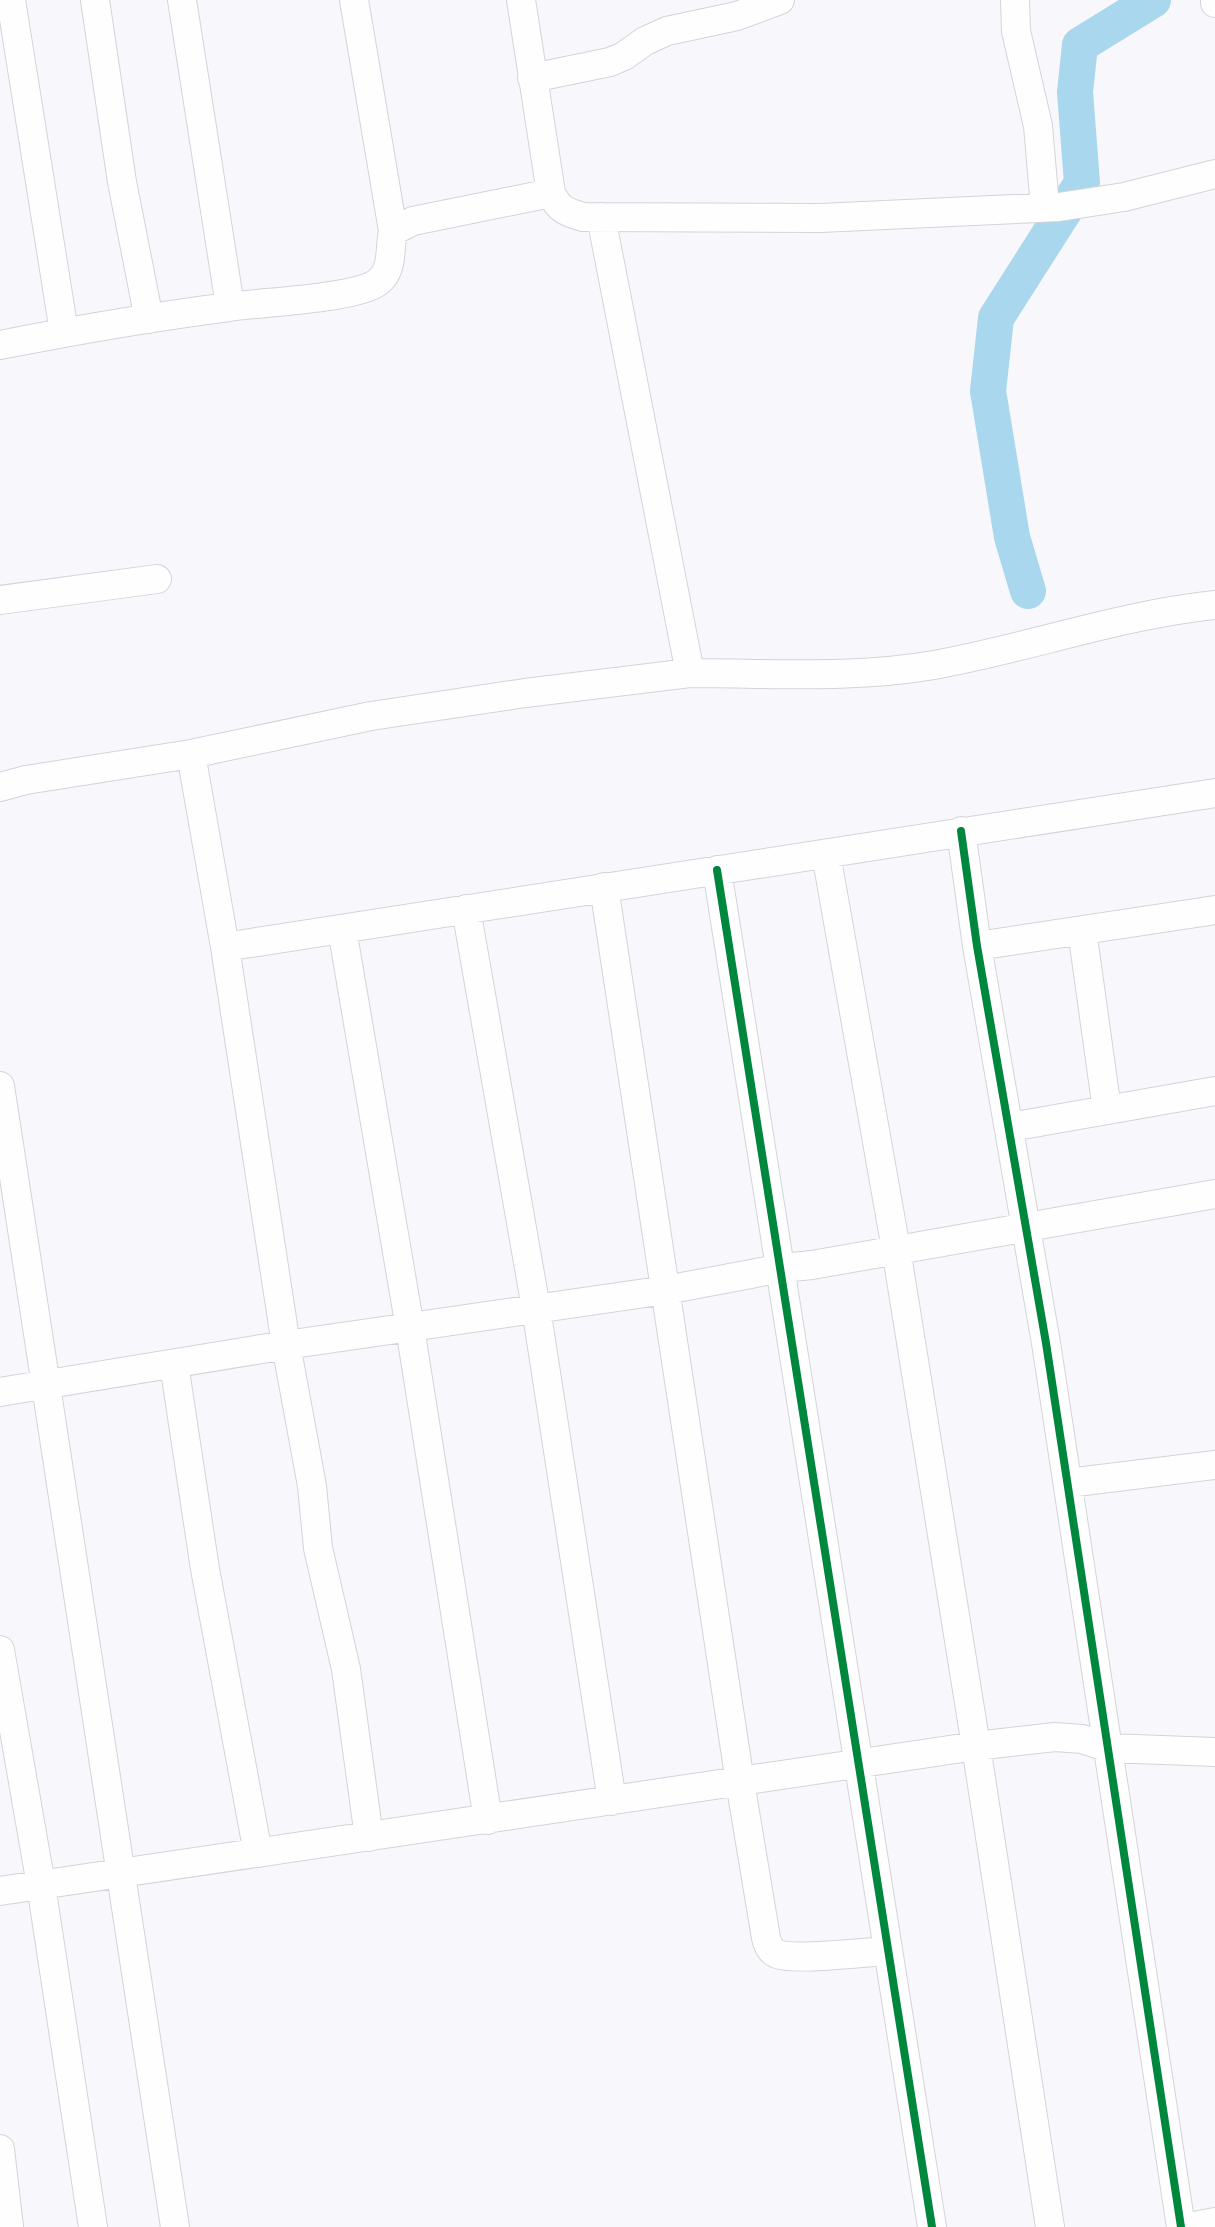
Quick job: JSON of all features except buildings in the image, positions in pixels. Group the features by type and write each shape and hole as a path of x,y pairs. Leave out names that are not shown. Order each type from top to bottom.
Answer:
{"street":[{"path":"11,0 64,332"},
{"path":"95,0 122,182 149,319"},
{"path":"182,0 230,306"},
{"path":"0,345 230,306 349,293 382,280 387,273 393,231 354,0"},
{"path":"521,0 551,193 556,205 567,213 583,217 820,218 1052,207 1124,197 1215,174"},
{"path":"532,78 610,62 667,31 737,16 780,0"},
{"path":"1015,0 1016,31 1038,126 1052,207"},
{"path":"393,231 413,221 551,193"},
{"path":"601,217 690,673"},
{"path":"0,600 157,579"},
{"path":"0,787 26,780 191,754 371,716 525,693 690,673 890,671 933,665 1062,634 1215,605"},
{"path":"191,754 225,947 286,1345 312,1486 322,1568 346,1669 369,1837"},
{"path":"225,947 1215,793"},
{"path":"961,831 977,946 1028,1228 1181,2227"},
{"path":"826,854 896,1249 1050,2227"},
{"path":"717,870 932,2227"},
{"path":"604,887 766,1938 777,1954 796,1956 888,1951"},
{"path":"466,909 536,1308 612,1801"},
{"path":"977,946 1215,910"},
{"path":"342,929 410,1328 488,1820"},
{"path":"1082,930 1107,1110"},
{"path":"0,1086 175,2227"},
{"path":"1010,1127 1215,1091"},
{"path":"0,1392 286,1345 666,1290 1215,1194"},
{"path":"174,1364 205,1569 258,1853"},
{"path":"1068,1483 1215,1465"},
{"path":"0,1650 41,1885 93,2227"},
{"path":"0,1891 976,1746 1055,1737 1082,1739 1109,1748 1215,1752"},
{"path":"0,2149 9,2227"},
{"path":"1189,2227 1215,2222"}],"waterway":[{"path":"1028,591 1012,537 988,391 996,318 1082,183 1075,92 1080,45 1153,0"}],"cycle path":[{"path":"961,831 977,946 1046,1343 1181,2227"},
{"path":"717,870 932,2227"}]}
